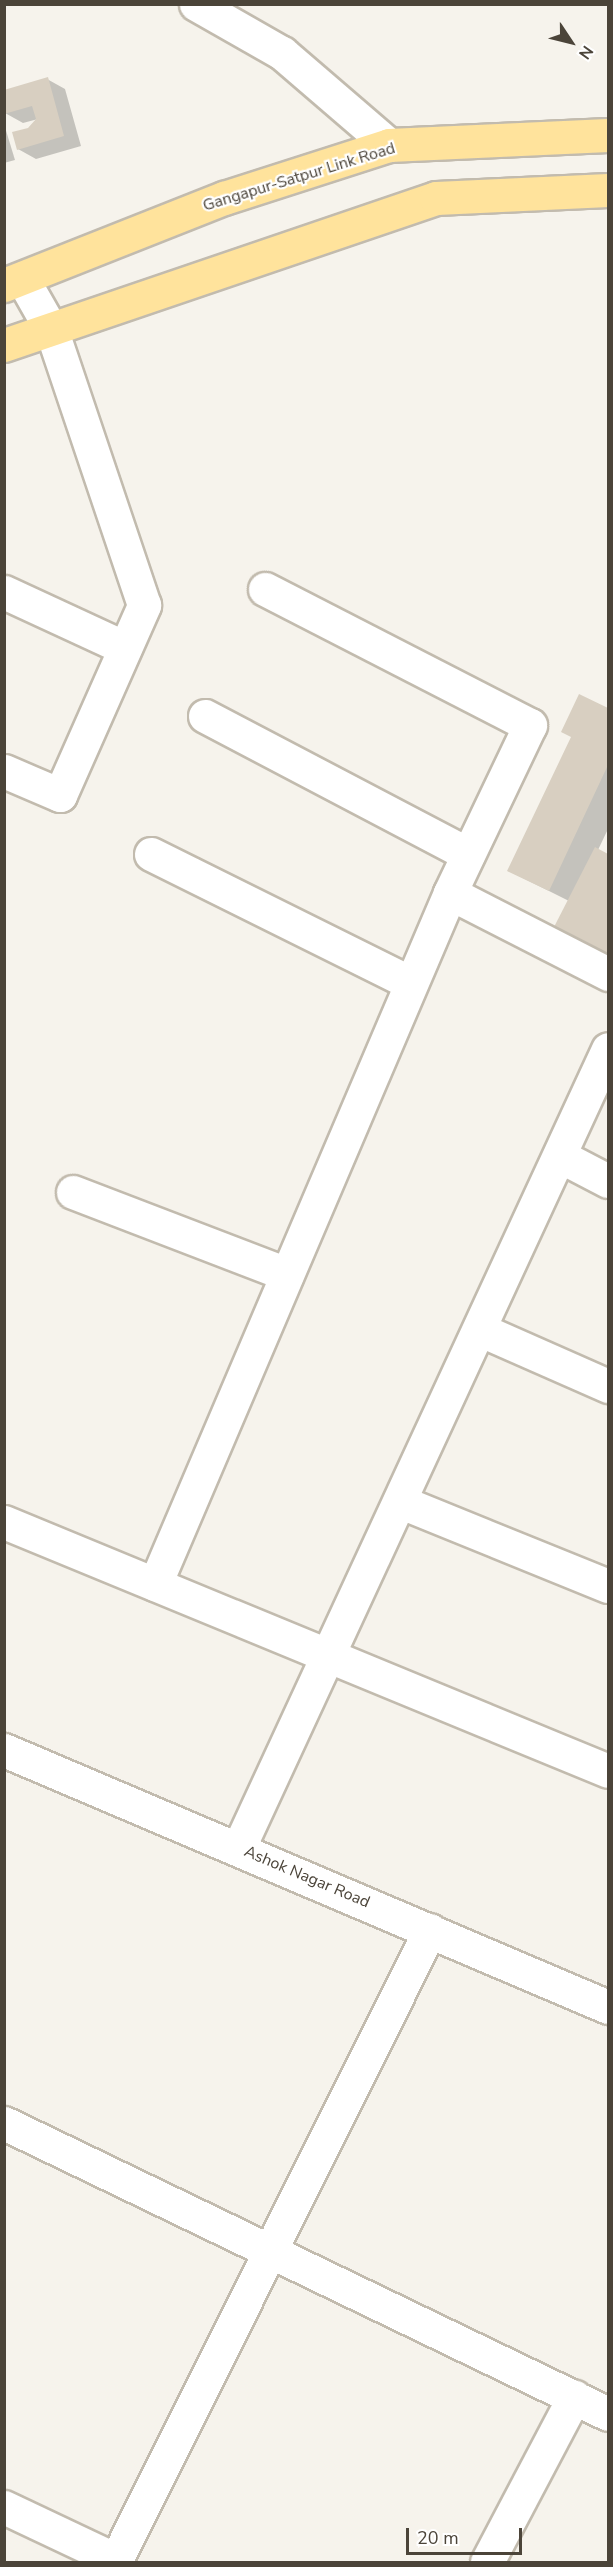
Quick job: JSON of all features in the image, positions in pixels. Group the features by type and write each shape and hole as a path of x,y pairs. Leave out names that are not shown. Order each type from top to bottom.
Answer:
{"main road":[{"name":"Gangapur-Satpur Link Road","path":"14,282 224,198 389,145 609,135"},
{"path":"4,345 52,331 436,198 609,190"}],"street":[{"path":"196,4 282,53 389,145"},
{"path":"4,771 60,795 144,604 52,331 14,282"},
{"path":"155,1584 411,982 468,854 530,725 265,589"},
{"path":"4,592 125,648"},
{"path":"205,716 468,854"},
{"path":"151,854 411,982"},
{"path":"450,893 609,974"},
{"path":"239,1847 481,1330 609,1049"},
{"path":"560,1156 609,1181"},
{"path":"73,1192 287,1274"},
{"path":"481,1330 609,1386"},
{"path":"401,1502 609,1586"},
{"path":"4,1521 328,1657 609,1771"},
{"name":"Ashok Nagar Road","path":"4,1750 239,1847 609,2007"},
{"path":"4,2507 116,2561 430,1930"},
{"path":"4,2123 609,2414"},
{"path":"487,2562 574,2397"}],"building":[{"path":"48,77 64,136 17,150 12,132 28,128 36,119 32,106 4,114 4,90"},
{"path":"579,694 608,708 608,765 549,891 507,871 571,737 561,732"},
{"path":"595,847 608,854 608,955 554,927"}]}
